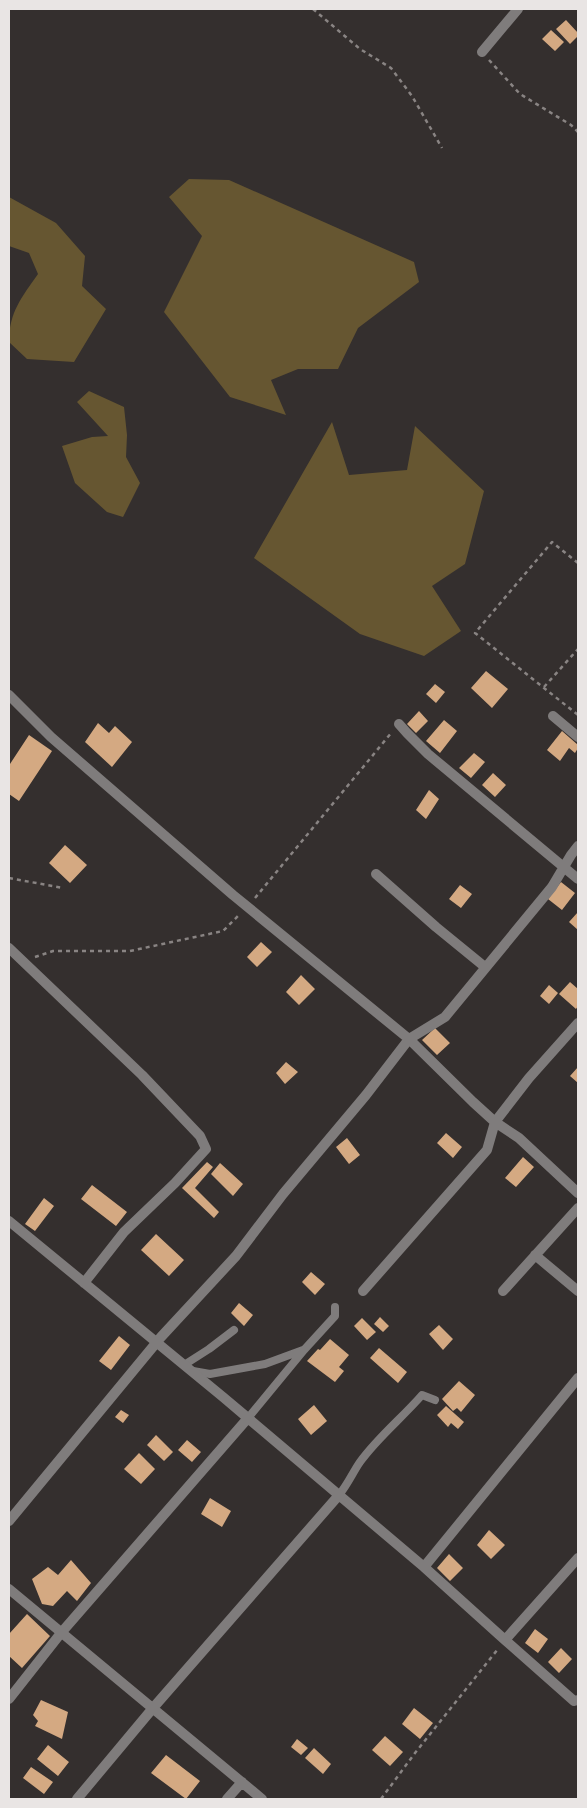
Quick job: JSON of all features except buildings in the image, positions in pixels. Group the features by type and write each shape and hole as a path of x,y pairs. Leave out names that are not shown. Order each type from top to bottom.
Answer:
{"street":[{"path":"482,52 518,9"},
{"path":"9,695 51,737 233,895 409,1039 495,1122 519,1138 578,1193"},
{"path":"553,716 578,738"},
{"path":"399,724 428,754 578,878"},
{"path":"9,1521 161,1337 236,1256 283,1194 366,1095 409,1039 445,1017 552,887 578,846"},
{"path":"376,874 485,967"},
{"path":"9,948 142,1075 200,1136 206,1149 175,1183 124,1232 84,1283"},
{"path":"363,1291 487,1150 495,1122 529,1078 578,1023"},
{"path":"503,1291 578,1208"},
{"path":"9,1221 248,1418 424,1567 574,1701 578,1700"},
{"path":"535,1256 578,1291"},
{"path":"424,1567 578,1378"},
{"path":"9,1699 61,1633 248,1418"},
{"path":"77,1799 153,1708 339,1495"},
{"path":"506,1640 578,1558"},
{"path":"9,1589 262,1799"},
{"path":"227,1799 242,1782"}],"lane":[{"path":"248,1418 304,1350 335,1316 335,1307"},
{"path":"188,1368 234,1330"},
{"path":"188,1368 210,1374 265,1364 304,1350"},
{"path":"339,1495 349,1483 359,1463 422,1395 434,1400"}],"path":[{"path":"313,9 360,49 391,68 412,96 442,148"},
{"path":"482,52 520,94 571,125 578,132"},
{"path":"578,563 552,542 475,633 578,715"},
{"path":"544,687 578,649"},
{"path":"9,878 63,888"},
{"path":"381,1799 415,1753 506,1640"}],"shaded area":[{"path":"189,179 229,180 414,262 419,282 358,328 338,369 298,369 271,380 286,415 230,397 164,312 202,236 169,197"},
{"path":"9,197 56,223 85,256 82,286 106,309 74,362 27,359 9,342 14,313 38,274 29,253 9,246"},
{"path":"89,391 124,407 127,435 126,457 140,483 123,517 107,512 75,483 62,446 92,437 108,436 77,402"},
{"path":"332,422 349,475 407,470 415,426 484,491 465,564 432,586 461,631 424,656 360,634 254,558"}]}
